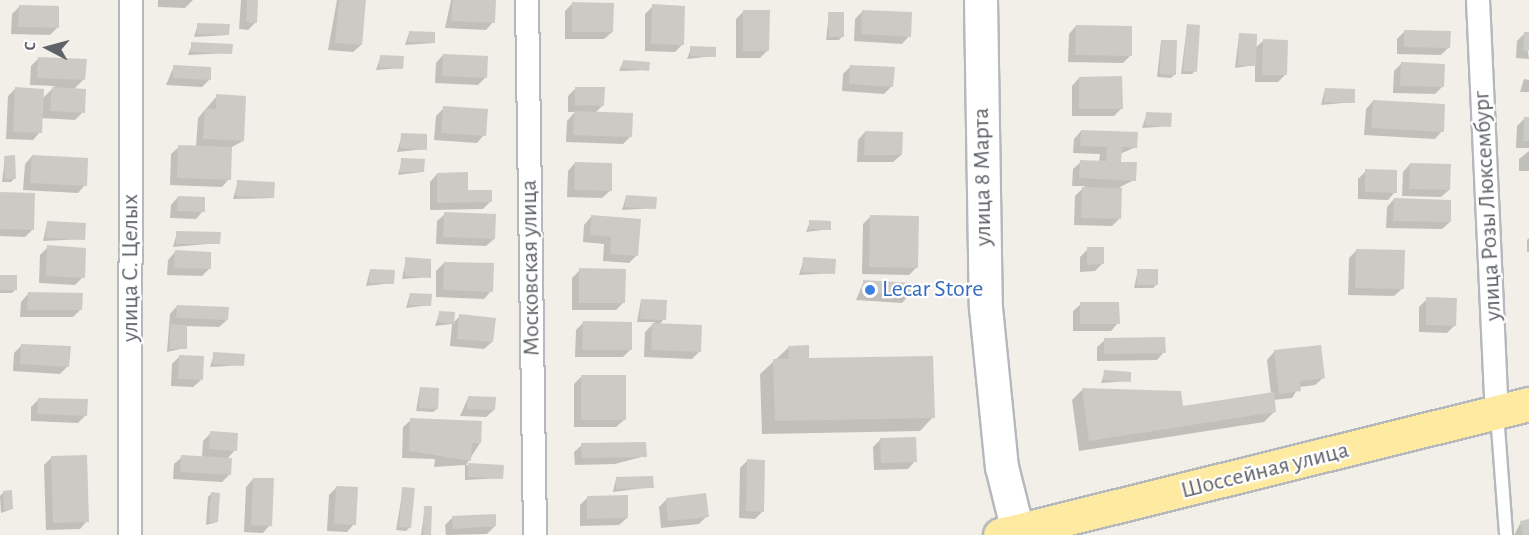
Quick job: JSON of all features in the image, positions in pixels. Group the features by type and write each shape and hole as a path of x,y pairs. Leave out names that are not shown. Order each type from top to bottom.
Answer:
{"highway":[{"name":"Шоссейная улица","path":"1009,533 1529,404"}],"main road":[{"name":"улица 8 Марта","path":"981,0 986,308 1009,533"}],"street":[{"name":"улица С. Целых","path":"130,535 131,0"},
{"name":"Московская улица","path":"527,0 535,535"},
{"name":"улица Розы Люксембург","path":"1478,0 1497,412"}],"lane":[{"path":"1497,412 1506,535"}],"building":[{"path":"247,0 258,0 257,23 246,22"},
{"path":"339,0 366,0 362,45 335,43"},
{"path":"453,0 496,0 495,23 451,21"},
{"path":"572,2 614,3 613,32 572,32"},
{"path":"652,4 685,6 684,45 651,44"},
{"path":"19,5 59,6 59,28 18,27"},
{"path":"743,10 770,10 769,51 743,51"},
{"path":"862,10 912,12 911,37 861,34"},
{"path":"828,12 844,12 844,37 829,37"},
{"path":"197,23 230,24 229,35 197,34"},
{"path":"1187,24 1200,25 1197,72 1183,71"},
{"path":"1076,25 1132,26 1132,56 1075,55"},
{"path":"1404,30 1451,31 1450,48 1404,47"},
{"path":"409,31 435,32 435,43 408,42"},
{"path":"1524,32 1529,32 1529,51 1523,51"},
{"path":"1239,33 1257,34 1256,66 1238,65"},
{"path":"1263,39 1288,40 1287,75 1262,75"},
{"path":"1161,40 1177,40 1176,75 1160,74"},
{"path":"191,42 233,44 232,54 191,52"},
{"path":"690,46 716,47 716,57 690,56"},
{"path":"443,54 488,56 487,78 442,76"},
{"path":"380,55 404,56 403,69 379,67"},
{"path":"38,57 87,59 85,80 37,78"},
{"path":"623,60 650,62 649,71 622,68"},
{"path":"1401,62 1445,64 1444,87 1400,86"},
{"path":"173,65 211,67 211,80 173,78"},
{"path":"850,65 895,67 893,87 849,84"},
{"path":"1122,76 1123,109 1079,109 1079,77"},
{"path":"15,87 44,89 42,133 13,132"},
{"path":"52,87 86,89 85,113 50,111"},
{"path":"575,87 605,87 604,106 575,105"},
{"path":"1325,88 1355,89 1355,103 1324,102"},
{"path":"216,94 246,96 244,141 203,139 205,109 216,109"},
{"path":"1373,100 1445,104 1444,132 1371,128"},
{"path":"443,106 488,109 486,136 441,133"},
{"path":"574,111 633,113 632,137 573,135"},
{"path":"1146,112 1172,113 1171,127 1145,125"},
{"path":"1524,117 1529,117 1529,141 1523,141"},
{"path":"1081,130 1138,132 1137,148 1122,147 1121,162 1137,162 1136,181 1079,178 1080,160 1106,161 1107,147 1080,146"},
{"path":"865,131 903,132 902,155 864,155"},
{"path":"401,133 427,134 427,150 400,148"},
{"path":"178,145 232,147 231,180 177,178"},
{"path":"15,155 16,179 5,179 4,156"},
{"path":"32,155 88,158 87,186 30,183"},
{"path":"401,158 425,159 424,172 400,172"},
{"path":"575,162 612,163 612,191 574,190"},
{"path":"1410,163 1451,164 1450,190 1409,189"},
{"path":"1365,169 1397,170 1397,193 1365,192"},
{"path":"468,172 468,190 492,190 492,202 437,203 437,173"},
{"path":"237,180 275,182 274,198 236,196"},
{"path":"1082,187 1122,188 1121,219 1081,218"},
{"path":"0,192 35,193 34,230 0,229"},
{"path":"626,195 657,197 656,209 625,207"},
{"path":"178,196 205,197 205,212 177,211"},
{"path":"1394,198 1451,200 1451,222 1393,221"},
{"path":"444,212 496,214 495,239 443,237"},
{"path":"591,215 641,219 638,256 610,254 611,237 590,235"},
{"path":"870,215 919,216 918,268 869,267"},
{"path":"809,220 831,221 831,230 809,229"},
{"path":"47,221 86,223 85,240 46,238"},
{"path":"176,231 221,232 220,244 176,244"},
{"path":"47,245 86,248 85,278 46,276"},
{"path":"1087,247 1104,247 1104,264 1087,265"},
{"path":"1356,249 1405,250 1404,289 1355,288"},
{"path":"175,250 211,252 211,269 174,268"},
{"path":"405,257 431,259 431,278 405,276"},
{"path":"803,257 836,259 835,274 802,272"},
{"path":"444,262 494,263 493,292 443,290"},
{"path":"579,268 626,269 625,303 579,303"},
{"path":"370,269 395,270 394,284 369,283"},
{"path":"1137,269 1158,269 1158,285 1137,285"},
{"path":"0,275 17,275 17,290 0,290"},
{"path":"863,280 912,283 911,296 863,292"},
{"path":"28,292 83,293 82,310 27,310"},
{"path":"410,293 432,294 431,306 409,305"},
{"path":"1426,297 1457,298 1456,326 1426,325"},
{"path":"641,299 667,300 666,320 640,319"},
{"path":"1080,302 1119,302 1120,324 1080,324"},
{"path":"177,305 229,307 228,320 176,318"},
{"path":"439,311 455,312 454,324 438,322"},
{"path":"459,314 496,318 493,342 457,339"},
{"path":"583,321 632,322 632,350 582,350"},
{"path":"652,323 702,325 701,352 651,350"},
{"path":"170,324 187,325 187,349 170,349"},
{"path":"1165,337 1166,353 1104,354 1104,338"},
{"path":"21,344 71,346 69,367 20,364"},
{"path":"809,345 809,358 933,356 935,418 775,421 773,359 789,359 788,346"},
{"path":"1321,345 1325,378 1300,381 1301,391 1279,394 1274,350"},
{"path":"213,352 245,354 244,366 213,364"},
{"path":"179,355 204,356 203,380 178,379"},
{"path":"1104,370 1131,372 1131,382 1103,380"},
{"path":"581,375 626,375 626,420 581,420"},
{"path":"420,387 439,388 438,409 419,408"},
{"path":"1082,388 1181,391 1183,406 1274,392 1276,412 1089,441"},
{"path":"468,396 496,397 495,410 467,409"},
{"path":"38,398 88,399 87,416 37,414"},
{"path":"410,418 482,421 481,443 472,443 471,461 409,451"},
{"path":"210,431 238,433 237,451 209,449"},
{"path":"916,437 917,462 881,463 880,438"},
{"path":"646,442 647,457 582,458 581,443"},
{"path":"87,455 89,522 53,523 51,456"},
{"path":"181,455 232,458 231,475 180,472"},
{"path":"747,459 765,460 764,512 746,511"},
{"path":"468,463 504,465 503,479 468,477"},
{"path":"653,476 654,488 616,489 616,477"},
{"path":"253,478 274,478 272,526 251,525"},
{"path":"336,486 358,487 356,525 334,524"},
{"path":"402,487 415,488 411,528 399,527"},
{"path":"12,490 13,509 4,510 3,491"},
{"path":"211,492 220,493 218,522 209,522"},
{"path":"706,493 709,517 668,521 666,498"},
{"path":"628,495 628,518 587,519 587,496"},
{"path":"424,506 432,506 431,535 423,535"},
{"path":"496,514 496,526 453,529 452,516"},
{"path":"1529,519 1529,535 1523,535 1520,521"}],"place":[{"name":"Lecar Store","path":"870,290"}]}
